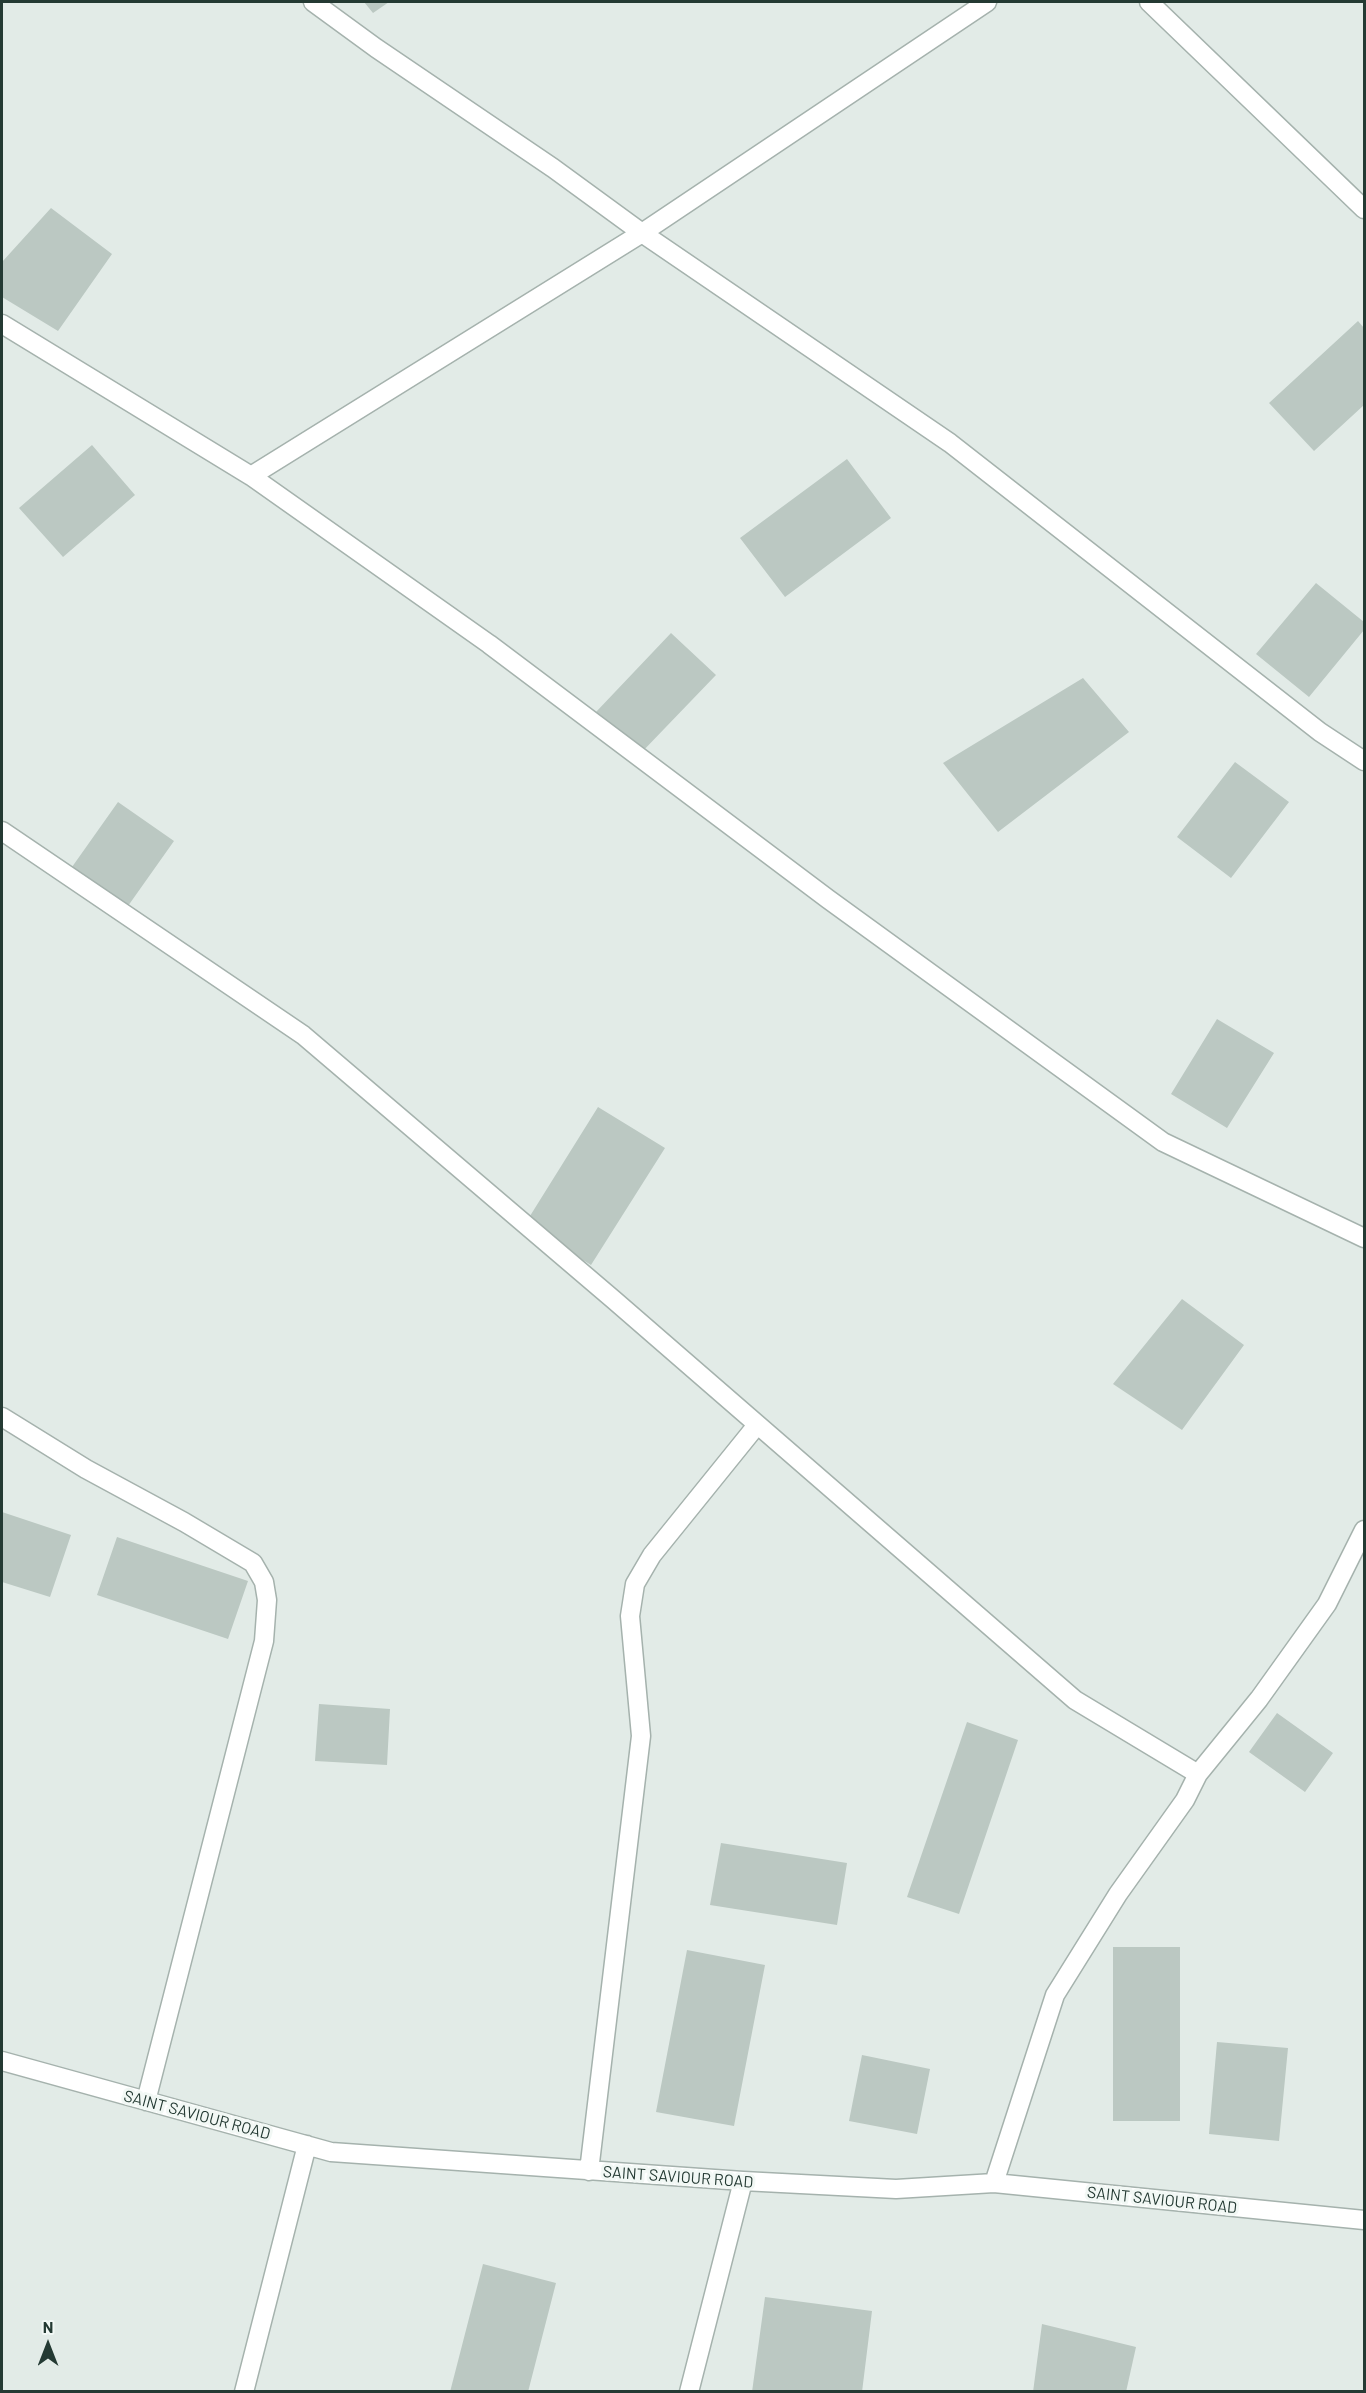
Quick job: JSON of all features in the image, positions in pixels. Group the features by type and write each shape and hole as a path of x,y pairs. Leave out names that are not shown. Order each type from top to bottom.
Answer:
{"street":[{"path":"313,2 376,48 553,168 642,233 950,443 1320,732 1365,761"},
{"path":"251,476 642,233 987,2"},
{"path":"1149,2 1365,209"},
{"path":"2,324 251,476 489,644 828,899 1163,1142 1365,1238"},
{"path":"2,831 303,1035 1075,1700 1198,1774"},
{"path":"2,1417 86,1469 184,1522 253,1563 264,1582 267,1600 264,1641 147,2101"},
{"path":"589,2171 641,1736 630,1616 635,1584 652,1555 758,1425"},
{"path":"994,2183 1055,1995 1118,1894 1185,1800 1198,1774 1259,1699 1327,1604 1365,1530"},
{"name":"SAINT SAVIOUR ROAD","path":"2,2061 331,2152 589,2171 896,2189 994,2183 1365,2220"},
{"path":"244,2391 307,2145"},
{"path":"689,2391 743,2181"}],"building":[{"path":"364,2 389,2 373,13"},
{"path":"51,208 112,254 58,331 2,297 2,262"},
{"path":"1358,321 1364,328 1364,405 1314,451 1269,403"},
{"path":"92,445 135,495 63,557 19,508"},
{"path":"847,459 891,518 785,597 740,538"},
{"path":"1316,583 1364,622 1364,630 1309,697 1256,654"},
{"path":"671,633 716,675 640,754 596,712"},
{"path":"1083,678 1129,732 998,832 943,763"},
{"path":"1235,762 1289,802 1231,878 1177,837"},
{"path":"118,802 174,841 128,906 72,867"},
{"path":"1217,1019 1274,1053 1227,1128 1171,1094"},
{"path":"598,1107 665,1148 591,1265 525,1224"},
{"path":"1182,1299 1244,1345 1182,1430 1113,1384"},
{"path":"2,1512 71,1535 50,1597 2,1582"},
{"path":"117,1537 248,1581 228,1639 97,1595"},
{"path":"319,1704 390,1709 387,1765 315,1761"},
{"path":"1277,1713 1333,1753 1305,1792 1249,1752"},
{"path":"967,1722 1018,1740 959,1914 907,1897"},
{"path":"721,1843 847,1863 837,1925 710,1905"},
{"path":"1113,1947 1180,1947 1180,2121 1113,2121"},
{"path":"687,1950 765,1965 734,2126 656,2112"},
{"path":"1217,2042 1288,2048 1279,2141 1209,2134"},
{"path":"862,2055 930,2069 917,2134 849,2121"},
{"path":"483,2264 556,2283 528,2392 450,2392"},
{"path":"765,2297 872,2311 862,2392 752,2392"},
{"path":"1042,2324 1136,2347 1126,2392 1033,2392"}]}
